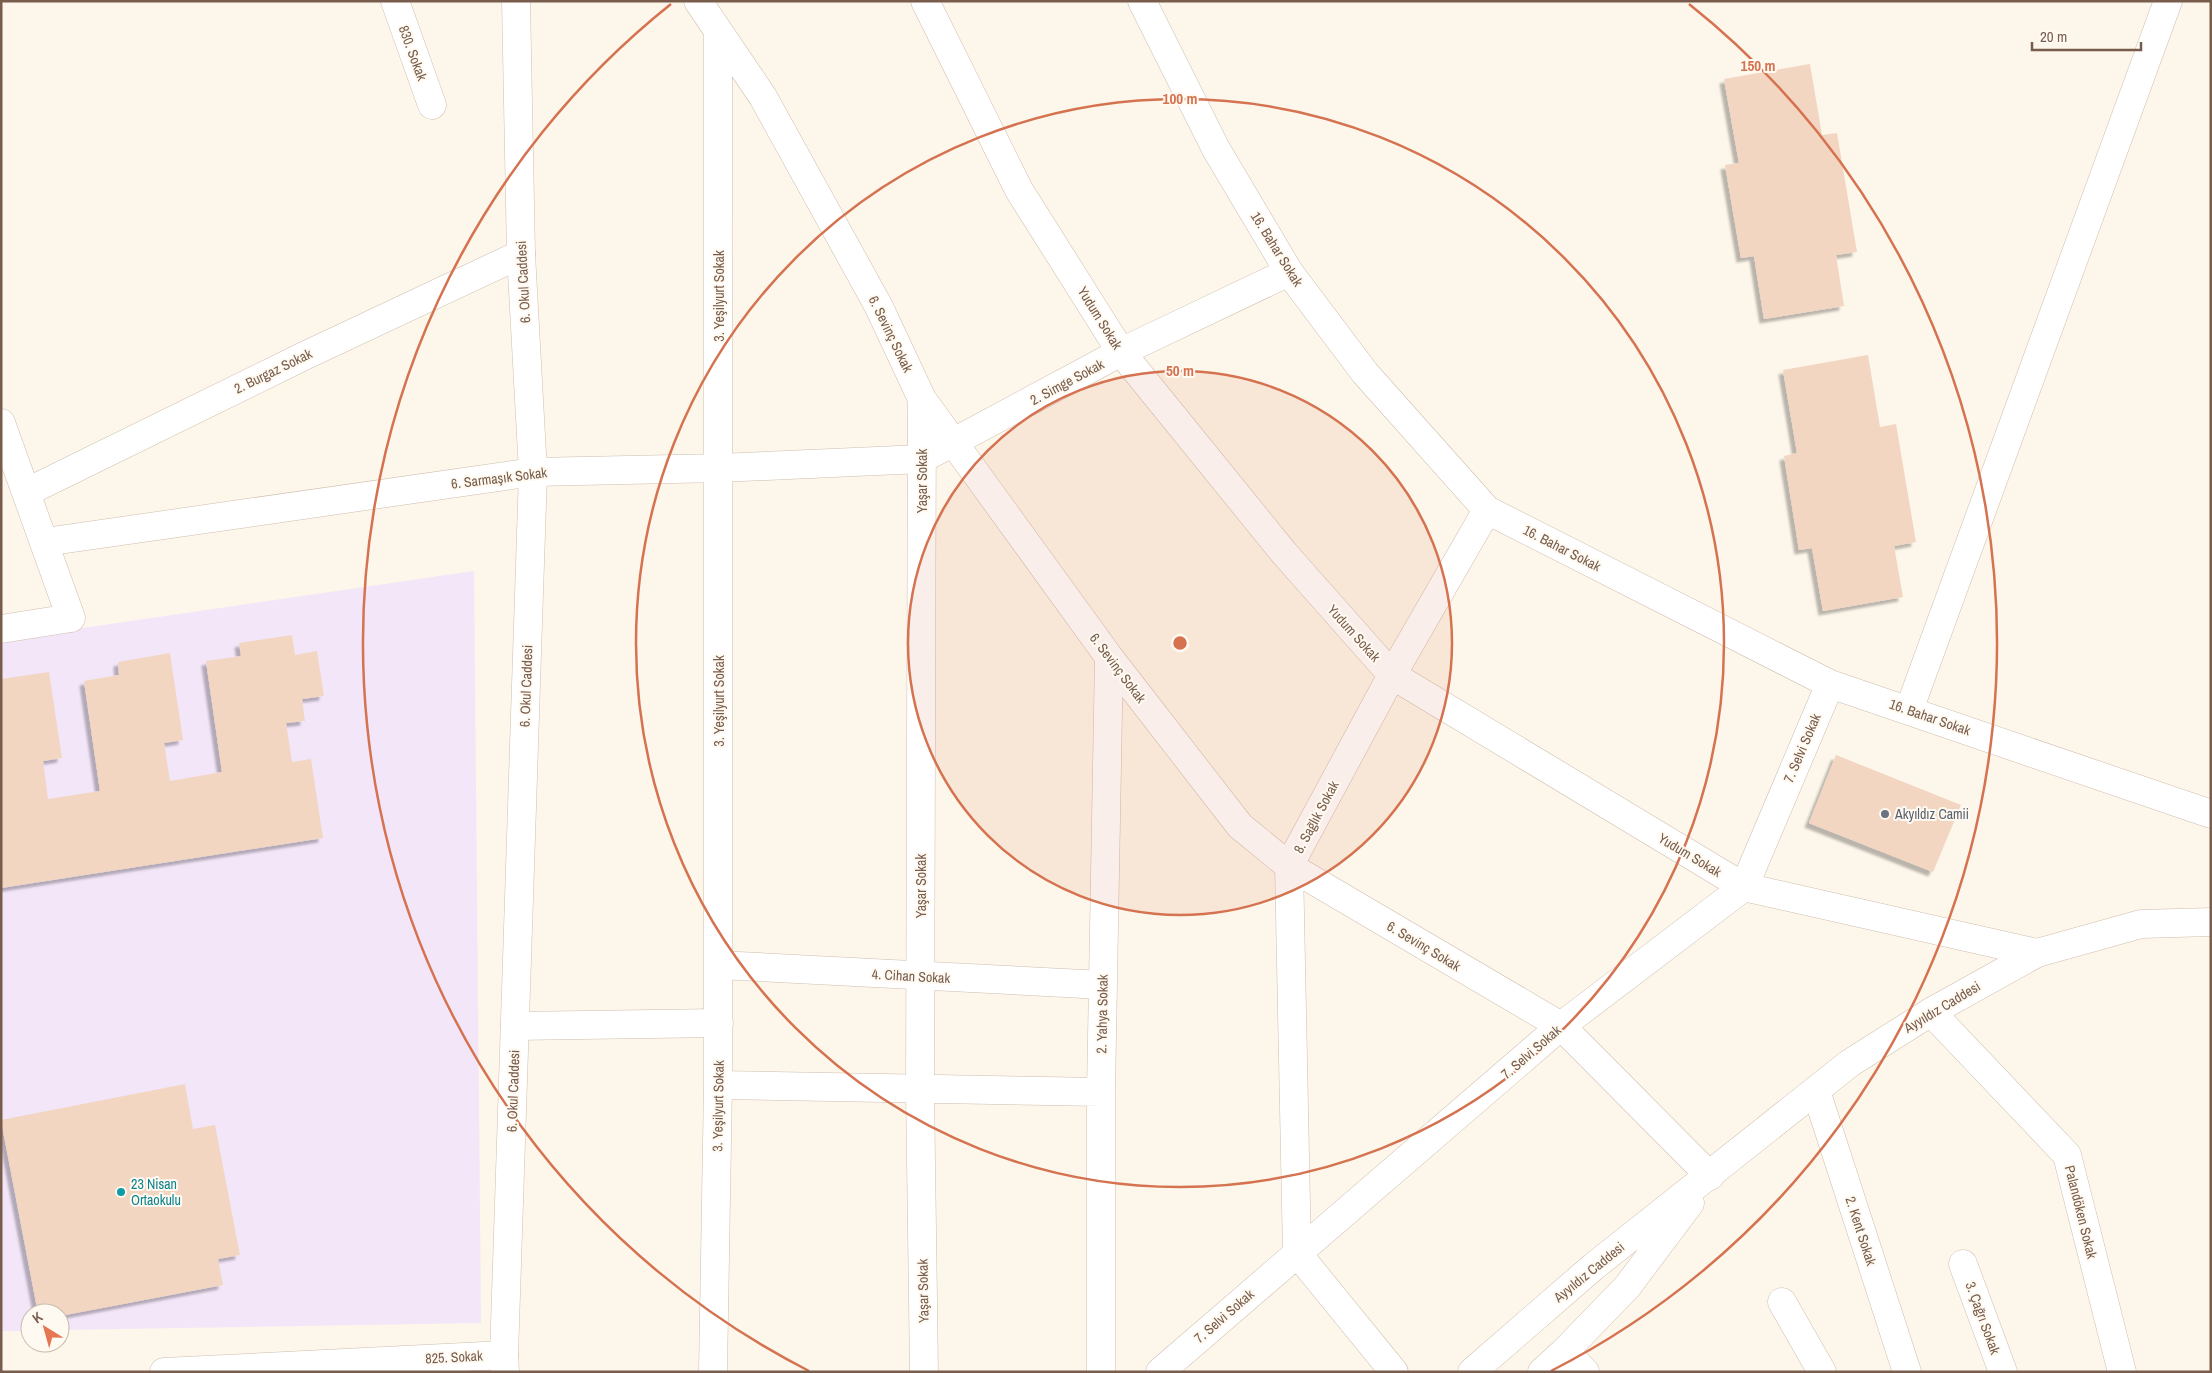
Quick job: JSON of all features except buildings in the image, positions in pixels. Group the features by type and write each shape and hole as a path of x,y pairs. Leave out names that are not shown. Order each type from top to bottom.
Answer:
{"street":[{"name":"830. Sokak","path":"395,1 432,105"},
{"name":"6. Okul Caddesi","path":"504,1363 533,472 521,254 516,1"},
{"name":"6. Sevinç Sokak","path":"698,1 763,97 875,299 922,399 1109,657 1240,826 1290,866 1561,1026 1710,1176"},
{"name":"Yudum Sokak","path":"925,1 1019,190 1121,352 1284,554 1392,675 1744,887 2037,953"},
{"path":"1909,710 2168,1"},
{"name":"16. Bahar Sokak","path":"1145,2 1216,149 1289,272 1366,373 1487,510 1830,684 2211,814"},
{"name":"3. Yeşilyurt Sokak","path":"713,1372 719,1023 720,468 718,31"},
{"name":"2. Burgaz Sokak","path":"27,492 304,356 521,254"},
{"name":"2. Simge Sokak","path":"954,443 1121,352 1289,272"},
{"name":"Yaşar Sokak","path":"922,399 920,1090 924,1372"},
{"path":"1,423 71,618 1,629"},
{"name":"6. Sarmaşık Sokak","path":"45,542 533,472 720,468 922,460 954,443"},
{"name":"8. Sağlık Sokak","path":"1297,1253 1290,866 1392,675 1487,510"},
{"name":"2. Yahya Sokak","path":"1101,1372 1101,1092 1109,657"},
{"name":"7. Selvi Sokak","path":"1160,1372 1561,1026 1744,887 1830,684"},
{"name":"Ayyıldız Caddesi","path":"1472,1372 1593,1267 1850,1064 1931,1012 2037,953 2141,924 2211,922"},
{"name":"4. Cihan Sokak","path":"719,965 920,977 1103,985"},
{"name":"Palandöken Sokak","path":"1931,1012 2067,1155 2122,1372"},
{"path":"515,1026 719,1023"},
{"path":"718,1085 1101,1092"},
{"name":"2. Kent Sokak","path":"1816,1091 1907,1372"},
{"name":"Ayyıldız Caddesi","path":"1542,1372 1627,1287 1710,1176"},
{"path":"1297,1253 1394,1372"},
{"name":"3. Çağrı Sokak","path":"1963,1264 2003,1372"},
{"path":"1782,1302 1822,1372"},
{"path":"1565,1351 1585,1372"},
{"name":"825. Sokak","path":"164,1372 504,1363"}],"shaded area":[{"path":"474,571 481,1323 70,1330 70,1303 20,1303 20,1331 1,1331 1,640"}],"place":[{"name":"Akyıldız Camii","path":"1885,814"},
{"name":"23 Nisan Ortaokulu","path":"121,1192"}]}
